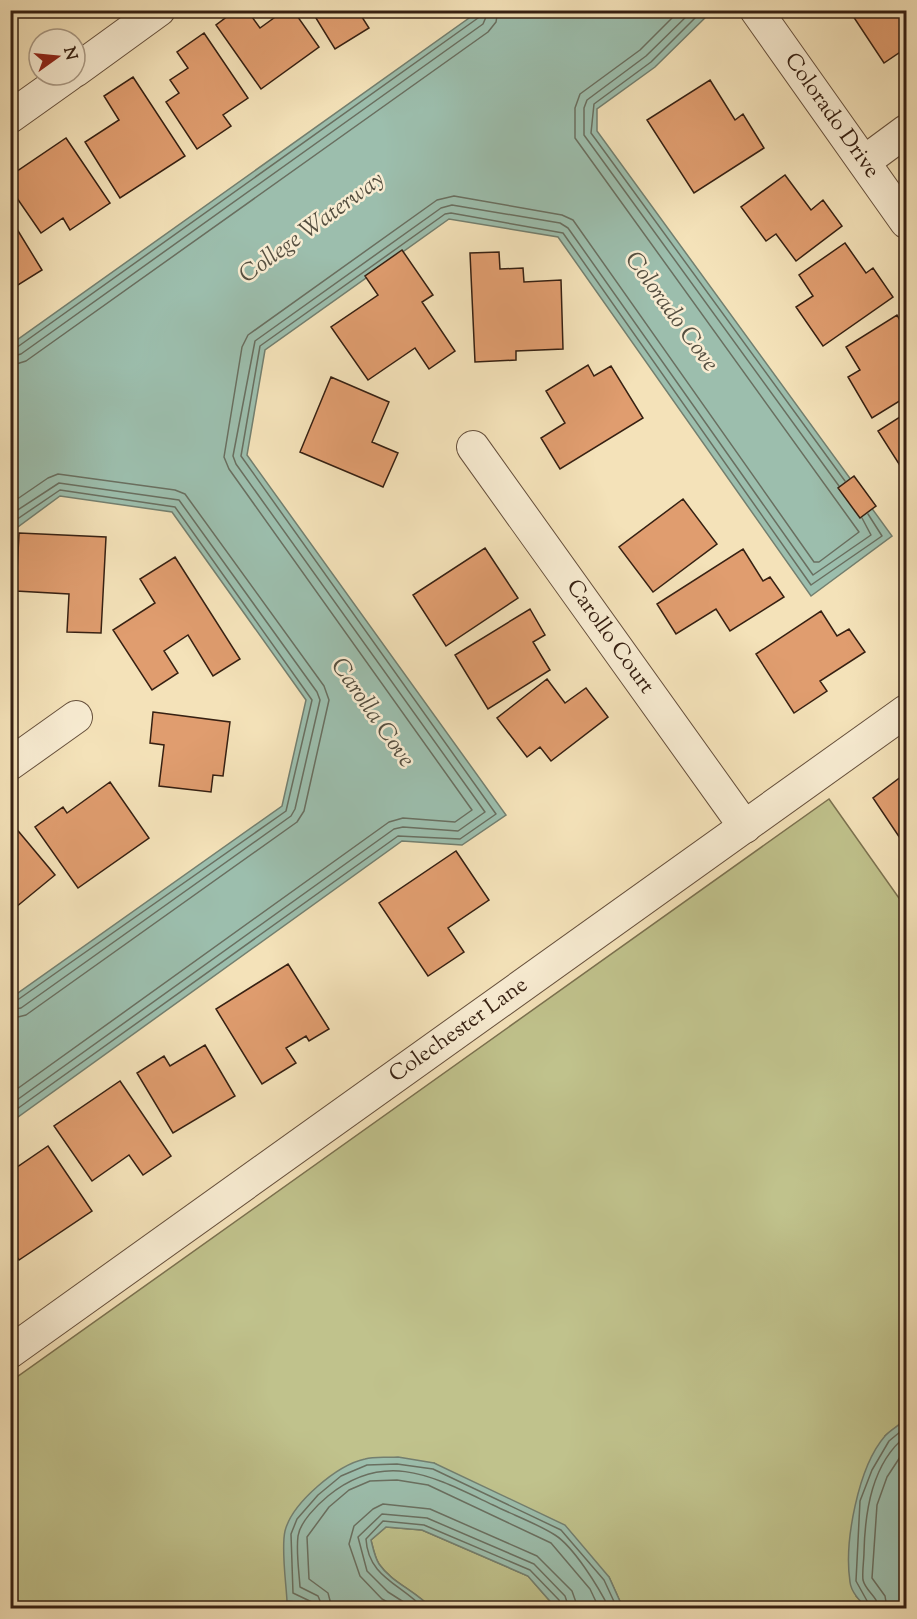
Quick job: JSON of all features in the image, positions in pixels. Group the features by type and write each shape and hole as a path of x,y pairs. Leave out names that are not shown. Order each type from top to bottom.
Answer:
{"street":[{"path":"87,62 159,10"},
{"name":"Colorado Drive","path":"758,13 906,222"},
{"path":"10,117 52,87"},
{"path":"864,162 906,130"},
{"name":"Carollo Court","path":"473,447 745,827"},
{"name":"Colechester Lane","path":"10,1352 906,711"},
{"path":"10,764 76,717"}],"green space":[{"path":"829,799 906,908 906,1419 885,1436 856,1596 867,1608 623,1608 609,1577 434,1463 305,1603 313,1608 11,1608 10,1382"},
{"path":"386,1527 422,1530 528,1576 556,1608 431,1608 384,1571 378,1562 371,1540"}],"water":[{"path":"479,11 712,11 655,67 597,109 597,131 892,536 811,596 558,237 449,219 265,350 247,455 506,815 462,845 402,841 11,1122 11,998 282,806 306,700 172,512 60,496 11,532 10,345"},
{"path":"906,1419 906,1608 867,1608 854,1593 850,1582 849,1547 855,1506 860,1485 875,1450 887,1434"},
{"path":"398,1457 434,1463 565,1525 609,1577 623,1608 556,1608 528,1576 422,1530 386,1527 371,1540 378,1562 384,1571 431,1608 313,1608 305,1603 287,1601 285,1531 289,1520 306,1497 329,1477 354,1463 369,1458"}],"building":[{"path":"236,10 247,10 260,28 285,10 293,10 319,47 261,89 216,25"},
{"path":"311,10 366,10 360,14 369,28 335,49"},
{"path":"849,10 906,10 901,15 906,24 906,48 884,63"},
{"path":"204,33 248,98 223,115 231,126 197,149 166,102 179,93 170,80 188,68 177,52"},
{"path":"133,77 185,156 120,198 85,142 119,120 104,96"},
{"path":"710,80 735,120 743,114 764,148 694,193 647,120"},
{"path":"66,138 110,203 70,230 63,218 41,233 10,188 10,176"},
{"path":"785,175 811,210 823,200 842,226 796,261 776,234 766,241 741,207"},
{"path":"12,221 42,270 10,290 10,222"},
{"path":"845,243 866,273 873,268 893,297 823,346 796,307 813,296 799,275"},
{"path":"402,250 433,295 422,302 455,351 429,369 415,348 368,380 331,327 378,295 365,276"},
{"path":"499,252 500,269 523,268 524,282 561,280 563,349 516,351 516,360 475,362 470,253"},
{"path":"897,315 906,331 906,397 872,418 848,377 860,370 846,347"},
{"path":"588,365 594,376 611,366 643,418 560,469 541,438 565,423 546,391"},
{"path":"331,377 389,402 372,442 398,453 383,487 300,452"},
{"path":"906,413 906,475 878,431"},
{"path":"854,476 876,506 860,518 838,488"},
{"path":"683,499 717,544 653,592 619,547"},
{"path":"19,533 106,537 101,633 67,632 69,594 16,591"},
{"path":"485,548 518,598 446,646 413,595"},
{"path":"743,549 763,581 770,577 784,597 730,631 716,609 676,634 657,604"},
{"path":"175,557 240,659 213,676 188,635 164,651 178,673 152,690 113,630 155,603 140,579"},
{"path":"530,609 545,635 533,642 550,670 488,709 455,655"},
{"path":"821,611 837,636 849,629 865,652 820,681 827,691 794,713 756,654"},
{"path":"547,679 565,703 586,688 608,717 551,761 540,747 527,757 497,718"},
{"path":"153,712 230,722 223,776 213,775 211,792 159,786 164,745 150,743"},
{"path":"906,773 906,847 873,798"},
{"path":"110,782 149,838 78,888 35,827 63,807 67,813"},
{"path":"14,826 55,875 10,912 10,829"},
{"path":"456,851 489,900 448,928 464,952 428,976 379,903"},
{"path":"288,964 329,1029 309,1041 306,1036 286,1048 296,1063 262,1084 216,1009"},
{"path":"205,1045 235,1096 173,1133 137,1073 164,1056 170,1066"},
{"path":"120,1081 171,1156 143,1175 129,1155 92,1181 54,1126"},
{"path":"48,1146 92,1211 19,1260 10,1247 10,1172"}],"water label":[{"name":"College Waterway","path":"312,228"},
{"name":"Colorado Cove","path":"671,312"},
{"name":"Carolla Cove","path":"372,713"}]}
